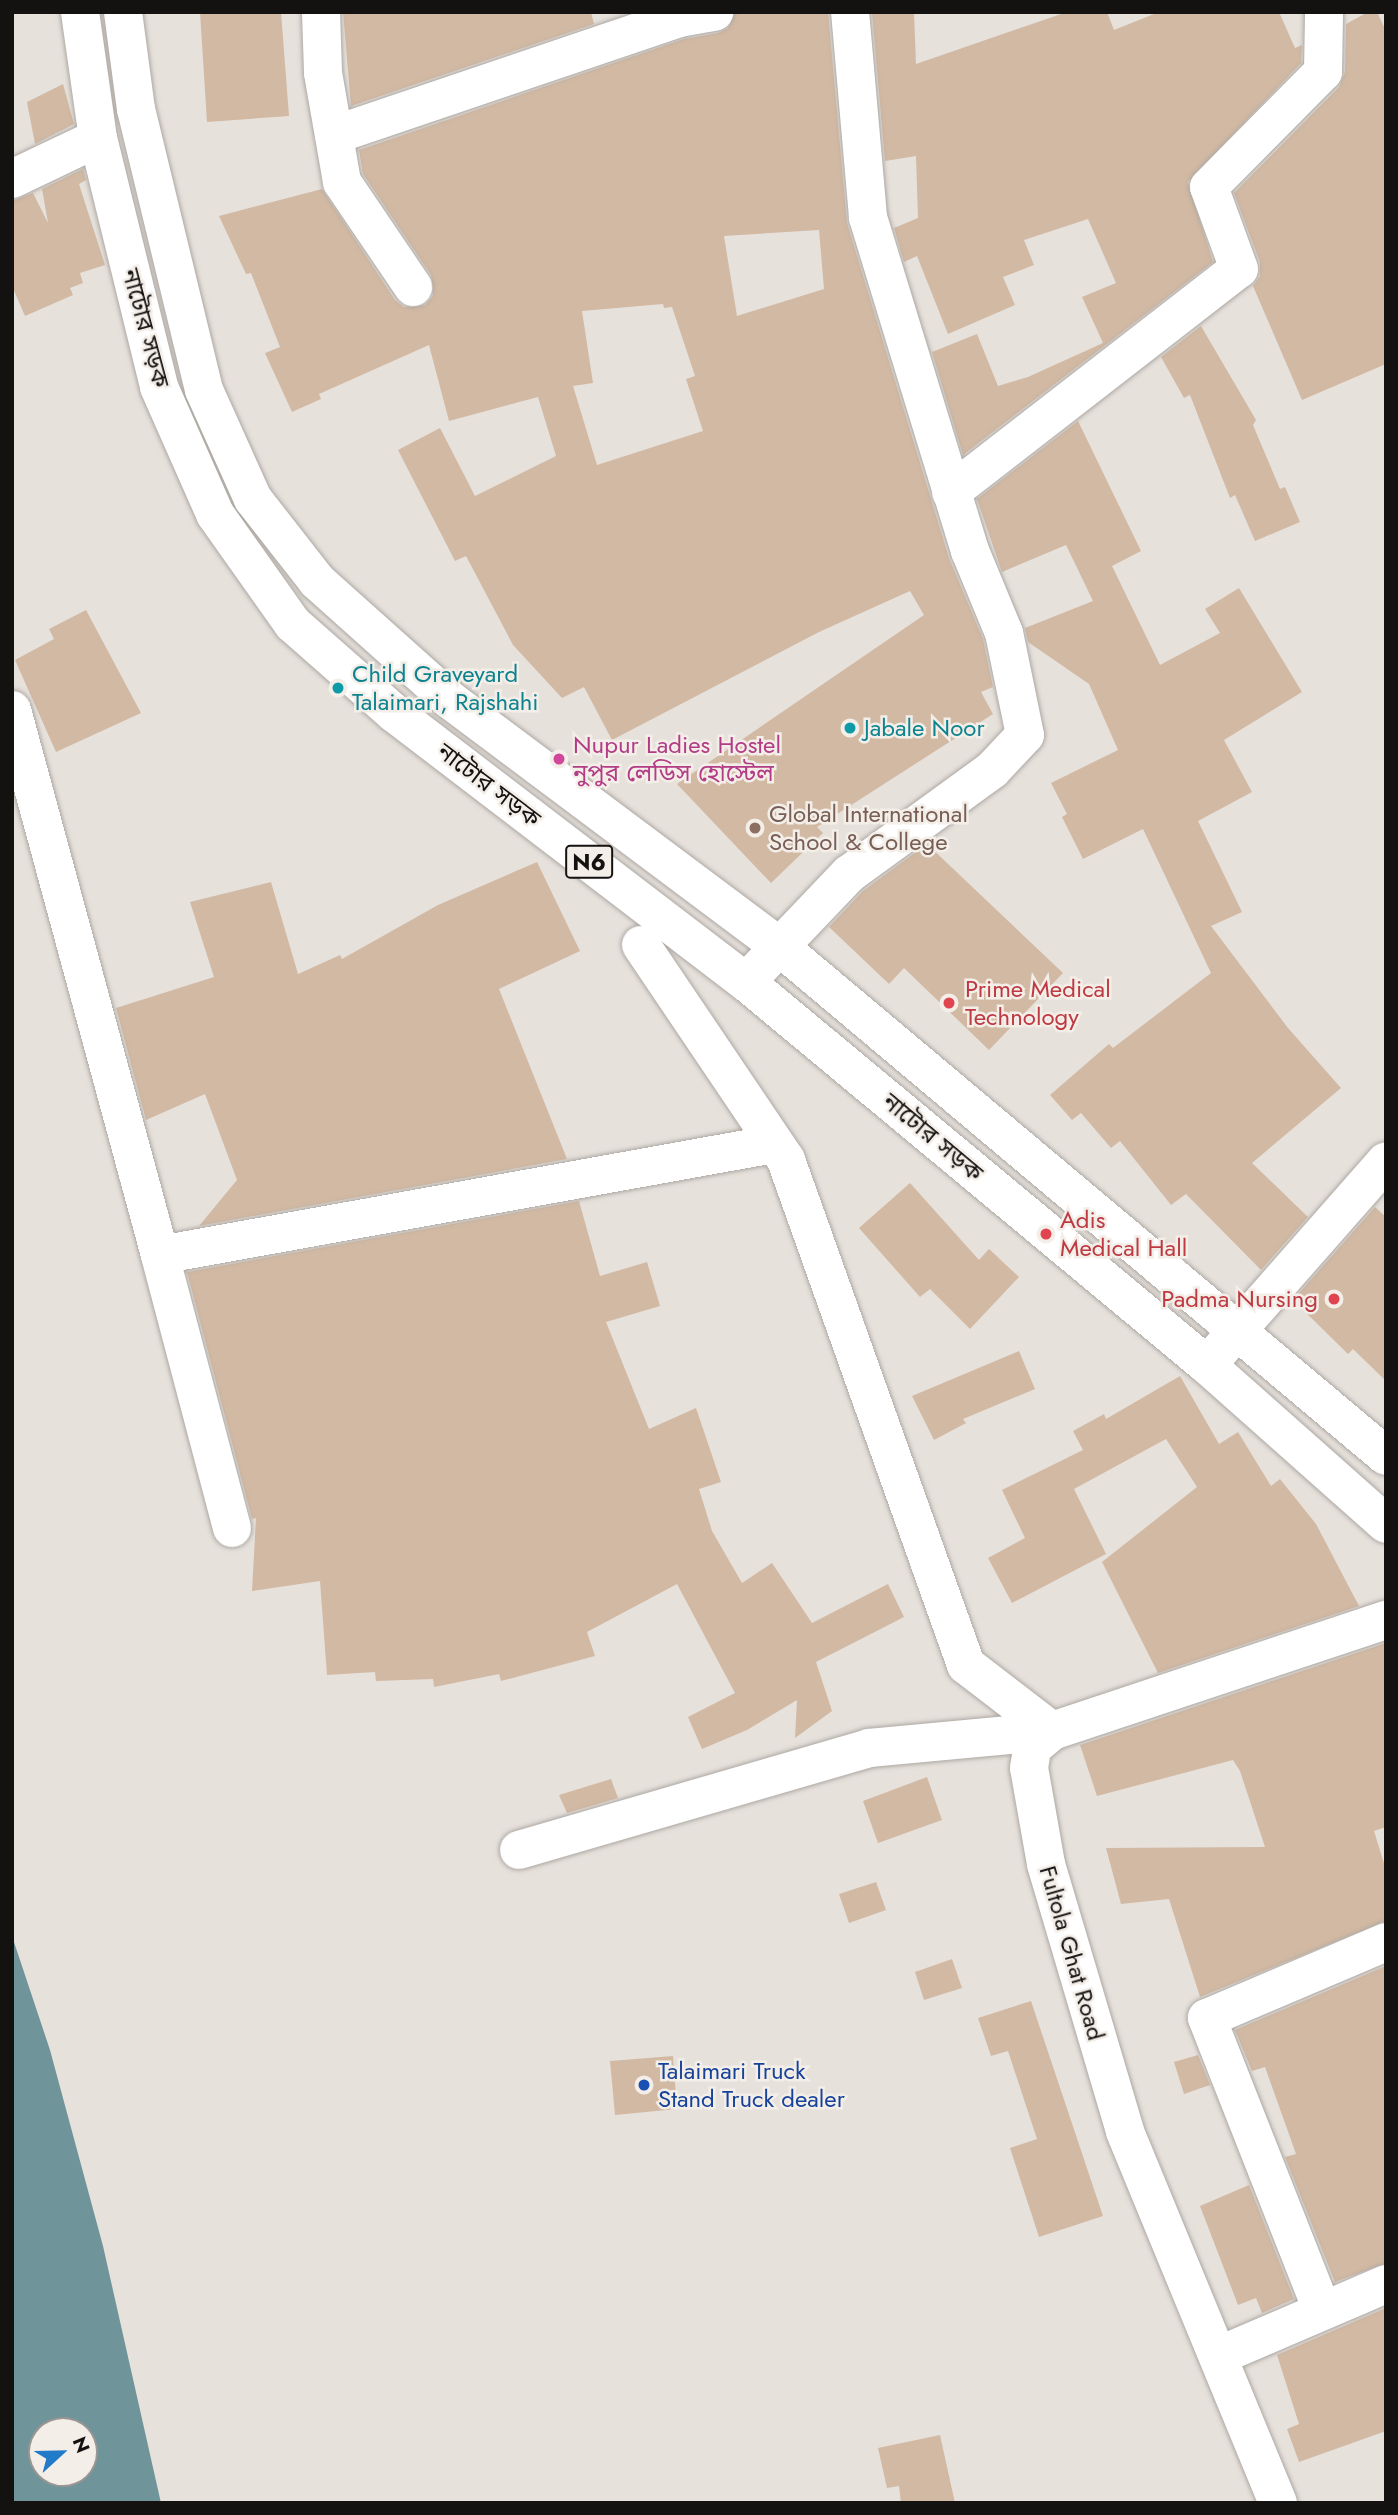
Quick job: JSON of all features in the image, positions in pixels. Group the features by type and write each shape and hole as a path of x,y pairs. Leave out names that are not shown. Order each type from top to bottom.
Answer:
{"main road":[{"name":"নাটোর সড়ক","path":"80,12 98,138 159,387 215,514 293,624 394,713 746,982 1207,1366 1386,1524"},
{"name":"N6","path":"123,12 136,109 204,390 253,499 317,581 450,700 780,947 1386,1456"},
{"path":"321,12 323,73 342,182 413,287"},
{"path":"746,982 849,874 992,770 1024,735 1004,633 951,492 867,217 850,12"},
{"path":"951,492 1239,269 1209,187 1323,72 1324,12"},
{"path":"334,135 678,18 708,13"},
{"path":"12,178 98,138"},
{"path":"12,710 232,1528"},
{"path":"641,945 786,1160 966,1665 1052,1731"},
{"path":"160,1255 774,1144"},
{"path":"1207,1366 1386,1161"},
{"path":"519,1850 869,1748 1052,1731 1386,1620"},
{"name":"Fultola Ghat Road","path":"1052,1731 1032,1748 1029,1768 1053,1888 1125,2131 1278,2503"},
{"path":"1322,2310 1208,2018 1386,1942"},
{"path":"1218,2356 1386,2284"}],"water":[{"path":"12,1936 50,2050 103,2246 161,2503 12,2503"}],"building":[{"path":"200,12 281,12 289,116 207,122"},
{"path":"343,12 591,12 594,24 351,106"},
{"path":"735,12 828,12 847,223 949,558 983,639 993,687 981,692 993,714 817,827 823,833 771,883 677,784 924,615 910,591 819,632 612,740 584,687 562,698 513,645 466,556 455,561 398,450 440,428 475,496 556,456 538,397 449,421 429,345 319,394 321,399 292,412 265,353 280,347 251,273 246,274 219,216 322,189 395,300 404,307 425,305 433,296 431,275 363,174 359,150 684,39 718,33 728,28","holes":["819,230 824,289 737,316 724,236","663,304 664,308 672,307 695,376 686,379 703,431 597,465 573,386 593,383 582,311"]},
{"path":"872,12 914,12 916,64 1067,12 1107,12 1114,30 1159,12 1279,12 1295,48 1302,45 1301,63 1188,182 1213,262 963,455 932,352 977,334 998,386 1028,377 1103,343 1082,297 1116,283 1088,219 1024,240 1034,265 1003,277 1015,305 948,334 917,256 904,262 894,228 918,218 916,156 885,161"},
{"path":"1368,12 1377,12 1386,31 1386,364 1302,400 1253,286 1260,276 1260,262 1234,193 1339,87 1345,72 1346,24"},
{"path":"63,84 74,124 35,144 27,102"},
{"path":"83,169 86,180 79,184 105,265 80,273 83,283 70,288 73,295 25,316 12,286 12,201 33,193 48,223 42,189"},
{"path":"1201,326 1256,420 1253,425 1280,489 1285,487 1300,522 1255,541 1235,495 1230,498 1190,395 1184,398 1161,357"},
{"path":"1078,421 1141,551 1112,566 1160,665 1220,633 1205,609 1239,588 1302,692 1224,740 1252,792 1198,821 1242,912 1211,926 1288,1028 1341,1088 1252,1163 1308,1217 1261,1270 1186,1194 1171,1205 1120,1141 1111,1148 1081,1113 1072,1120 1050,1095 1109,1044 1113,1048 1211,973 1143,829 1083,859 1062,817 1067,814 1051,783 1118,750 1089,684 1028,642 1025,628 1093,601 1066,545 1002,572 977,499"},
{"path":"86,610 141,713 56,752 15,660 54,639 49,629"},
{"path":"927,844 1063,973 989,1050 904,968 889,984 829,927 863,891"},
{"path":"537,862 580,951 499,989 567,1159 199,1226 237,1180 205,1094 146,1120 116,1008 214,977 190,902 271,882 298,974 340,955 342,959 438,905"},
{"path":"910,1183 979,1260 989,1249 1019,1277 970,1329 930,1289 920,1297 859,1228"},
{"path":"579,1201 600,1276 647,1262 660,1306 606,1322 649,1429 696,1408 721,1482 699,1489 712,1531 742,1583 772,1563 812,1623 888,1584 904,1617 816,1662 832,1711 795,1738 797,1700 747,1730 702,1749 688,1717 735,1693 677,1584 587,1632 595,1656 501,1681 499,1674 434,1687 433,1679 376,1681 375,1672 327,1675 320,1581 252,1591 256,1518 252,1519 187,1272"},
{"path":"1375,1207 1386,1217 1386,1381 1353,1349 1348,1354 1293,1300"},
{"path":"1019,1351 1035,1389 963,1419 966,1423 934,1440 912,1396"},
{"path":"1180,1376 1219,1444 1238,1432 1271,1486 1280,1479 1316,1524 1359,1606 1158,1673 1102,1562 1197,1487 1166,1439 1074,1489 1106,1554 1012,1603 988,1558 1025,1538 1002,1490 1083,1450 1073,1431 1104,1414 1106,1419"},
{"path":"1386,1643 1386,1827 1374,1831 1386,1870 1386,1921 1200,1997 1169,1899 1121,1904 1106,1848 1265,1847 1240,1771 1233,1760 1097,1796 1080,1745"},
{"path":"927,1777 942,1820 878,1843 863,1801"},
{"path":"611,1779 618,1798 567,1813 559,1795"},
{"path":"876,1882 886,1910 849,1923 839,1894"},
{"path":"952,1959 962,1988 924,2000 915,1972"},
{"path":"1386,1966 1386,2263 1335,2282 1285,2157 1296,2154 1265,2067 1252,2071 1235,2030"},
{"path":"1031,2001 1103,2216 1039,2237 1010,2148 1037,2139 1008,2051 991,2056 978,2018"},
{"path":"1198,2055 1210,2085 1184,2094 1174,2062"},
{"name":"Talaimari Truck Stand Truck dealer","path":"673,2056 677,2109 615,2115 610,2061"},
{"path":"1249,2185 1294,2299 1262,2313 1256,2298 1238,2305 1200,2206"},
{"path":"1386,2308 1386,2431 1299,2462 1287,2429 1299,2424 1277,2355"},
{"path":"940,2435 955,2503 901,2503 899,2486 887,2488 878,2448"}],"place":[{"name":"Child Graveyard Talaimari, Rajshahi","path":"338,688"},
{"name":"Jabale Noor","path":"850,728"},
{"name":"Nupur Ladies Hostel নুপুর লেডিস হোস্টেল","path":"559,759"},
{"name":"Global International School & College","path":"755,828"},
{"name":"Prime Medical Technology","path":"949,1003"},
{"name":"Adis Medical Hall","path":"1046,1234"},
{"name":"Padma Nursing","path":"1334,1299"},
{"name":"Talaimari Truck Stand Truck dealer","path":"644,2085"}]}
